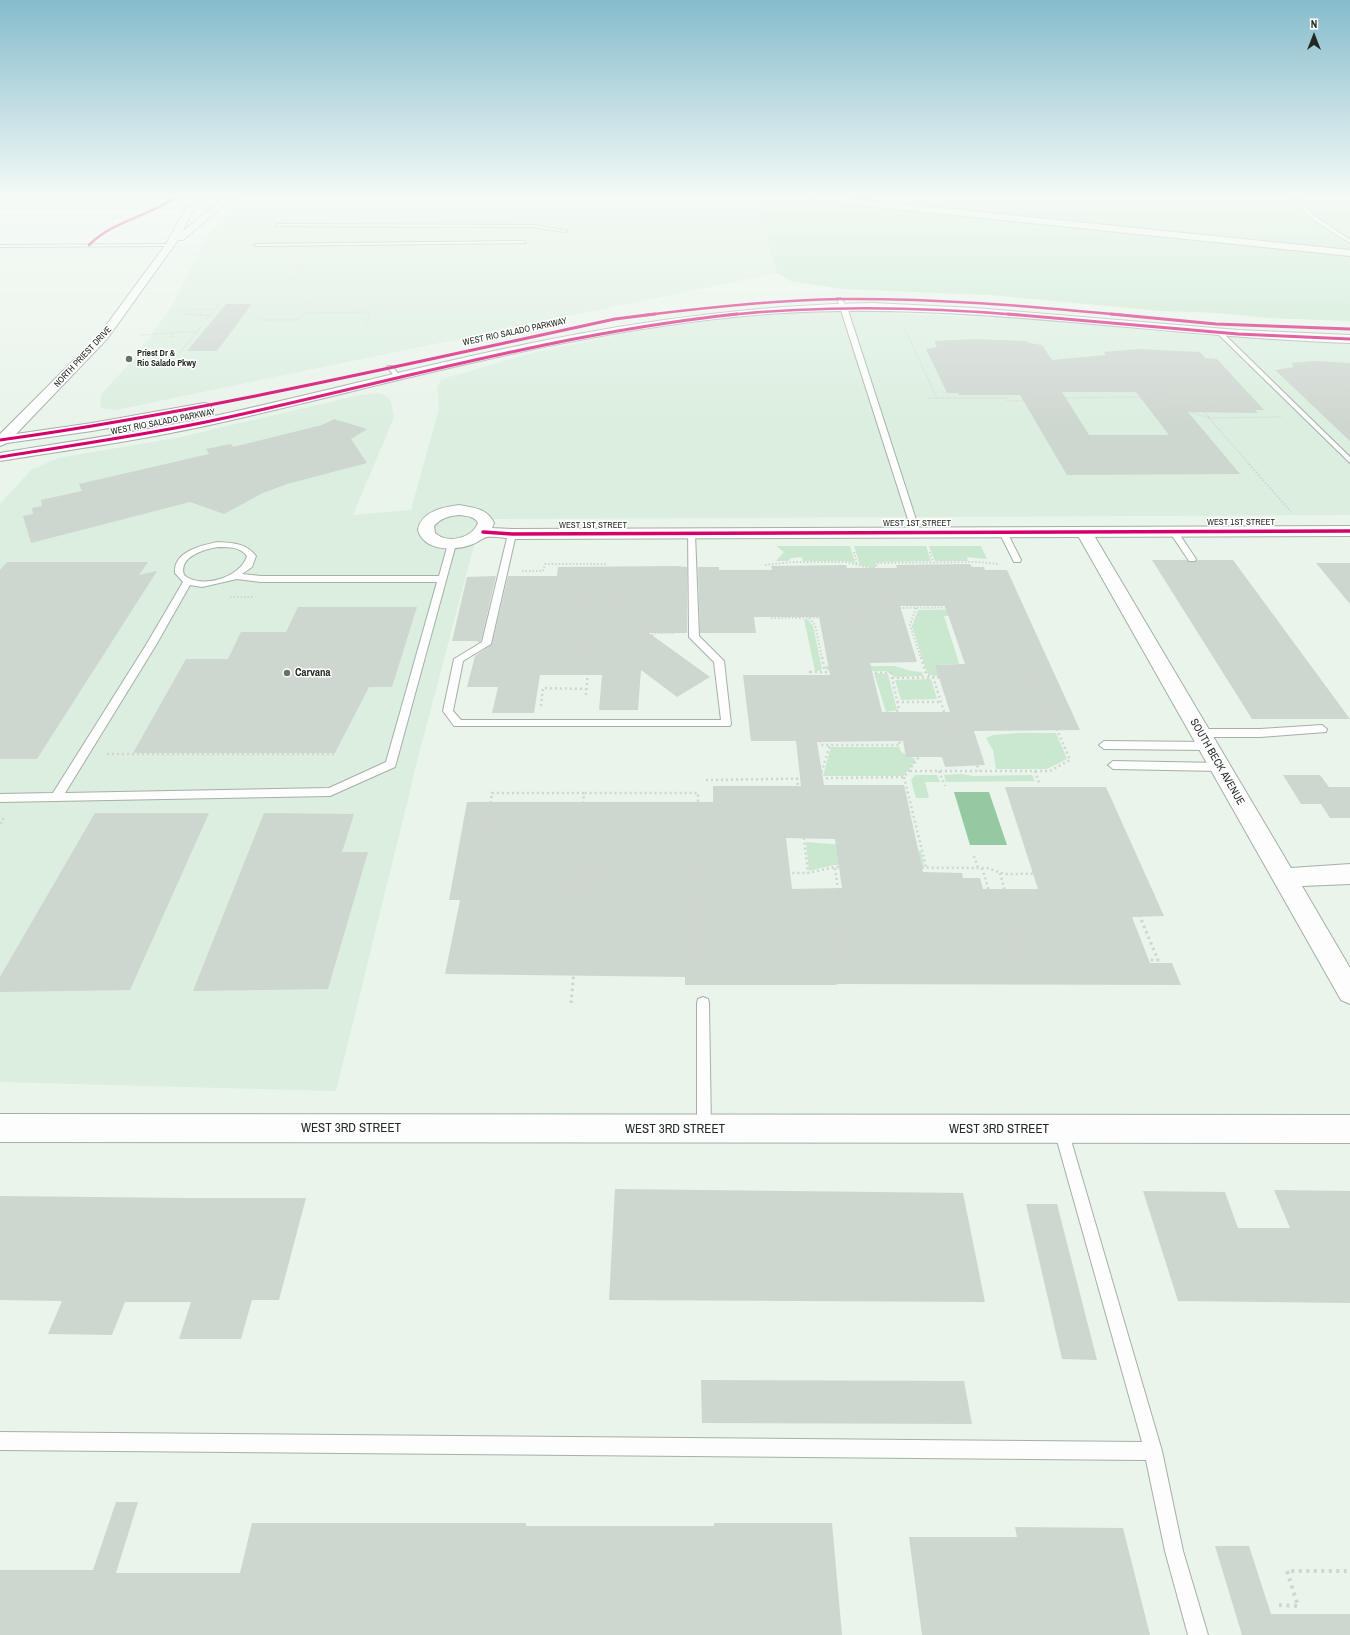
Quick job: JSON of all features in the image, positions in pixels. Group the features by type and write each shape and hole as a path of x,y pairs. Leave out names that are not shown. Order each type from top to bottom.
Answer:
{"main road":[{"name":"NORTH PRIEST DRIVE","path":"1,441 103,337 149,274"},
{"name":"WEST RIO SALADO PARKWAY","path":"0,457 198,424 563,329 643,314 736,304 841,303 1218,329 1350,340"},
{"name":"WEST RIO SALADO PARKWAY","path":"1218,329 1350,329"},
{"name":"WEST RIO SALADO PARKWAY","path":"1,441 161,415 394,372"},
{"path":"469,511 483,517 486,521 486,527 483,532 468,541 452,544 430,539 426,534 425,529 427,523 433,518 445,513 469,511"},
{"name":"WEST 1ST STREET","path":"483,532 512,534 1350,530"},
{"name":"SOUTH BECK AVENUE","path":"1084,532 1350,992"},
{"path":"1284,878 1350,874"},
{"name":"WEST 3RD STREET","path":"0,1128 704,1130 1350,1129"}],"lane":[{"path":"841,303 916,532"},
{"path":"1218,329 1350,461"},
{"path":"1173,531 1192,559"},
{"path":"1003,532 1017,560"},
{"path":"512,534 486,644 459,659 448,711 458,724 726,724 719,661 694,636 691,533"},
{"path":"234,577 250,565 252,558 251,552 246,547 237,544 215,544 193,552 180,565 178,572 181,577 188,582 210,584 234,577 443,579"},
{"path":"0,798 330,792 391,764 452,544"},
{"path":"57,796 151,645 188,582"},
{"path":"1104,745 1204,739 1260,733 1322,729"},
{"path":"1113,765 1220,766"},
{"path":"703,1003 704,1130"},
{"path":"1061,1130 1154,1451 1174,1551 1198,1635"},
{"path":"0,1441 1154,1451"}],"path":[{"path":"290,285 297,274"},
{"path":"254,318 265,320 299,320 311,302"},
{"path":"207,319 220,303"},
{"path":"365,325 375,303"},
{"path":"182,310 215,309"},
{"path":"189,310 184,315 211,315"},
{"path":"304,313 341,311 371,312"},
{"path":"181,361 178,355 201,327"},
{"path":"900,327 905,327 938,398"},
{"path":"140,335 197,332"},
{"path":"173,333 170,337 175,337"},
{"path":"1147,397 1209,418 1350,418"},
{"path":"928,398 1006,398 1007,401 1025,401 1024,398 1168,397"},
{"path":"1184,400 1191,409 1213,409 1205,400"},
{"path":"1176,408 1182,404 1187,404"},
{"path":"1201,409 1293,514"},
{"path":"854,551 858,565"},
{"path":"764,565 792,562 838,562 877,570"},
{"path":"892,608 888,596 883,592 877,570 876,565 880,563 978,562 986,564 1004,564"},
{"path":"503,571 543,571 545,564 606,564"},
{"path":"625,576 619,577 617,631 657,630 656,633"},
{"path":"496,605 586,604 586,595 693,594"},
{"path":"224,597 254,597"},
{"path":"771,618 859,617 892,608 1005,607 1070,760 1050,771 910,771"},
{"path":"916,608 910,625 926,674 933,677"},
{"path":"809,618 816,625 825,672"},
{"path":"643,641 656,633 694,632"},
{"path":"578,640 590,640 586,695"},
{"path":"810,672 886,672 891,673 892,678 899,710 893,713 900,745 821,745 810,672"},
{"path":"892,678 1034,676"},
{"path":"933,677 951,734 968,734 979,771"},
{"path":"539,724 543,688 586,689"},
{"path":"897,702 940,702"},
{"path":"820,778 830,745"},
{"path":"103,759 110,748"},
{"path":"706,780 904,777 910,771 924,750"},
{"path":"106,754 336,754"},
{"path":"939,771 945,786"},
{"path":"1035,771 1040,785"},
{"path":"904,777 926,867"},
{"path":"797,778 808,873"},
{"path":"568,890 566,881 568,872 577,868 587,868 594,875 594,884 590,890 581,893 568,890 518,891 474,902 492,793 698,793 699,871 607,869 594,875"},
{"path":"577,868 584,793"},
{"path":"974,856 978,868"},
{"path":"699,866 713,873 808,873 835,866 982,868 1005,874 1121,873 1158,960 1034,960 1023,963 1005,957"},
{"path":"835,866 839,897 833,900 842,943 839,960"},
{"path":"982,868 991,897 1005,897"},
{"path":"694,871 696,953 689,960 1001,960 1010,951 1021,951 1005,897 1000,872"},
{"path":"571,1003 581,893"},
{"path":"1279,1605 1298,1606 1287,1571 1350,1571"}],"shaded area":[{"path":"188,274 771,274 116,410 100,408 101,394 132,361 172,306"},
{"path":"779,274 1350,274 1350,321 1268,318 1219,313 1161,311 989,295 842,289 790,281"},
{"path":"854,312 1032,319 1199,335 1350,344 1350,515 481,519 420,750 336,1091 0,1082 0,504 31,470 58,458 176,438 360,395 378,393 387,396 391,402 394,417 353,515 411,510 439,409 437,387 442,379 535,352 629,333 695,322 793,313"},
{"path":"776,546 850,546 855,563 846,561 803,561 802,557 791,558 788,561 776,561 784,552"},
{"path":"854,546 926,546 931,561 880,562 875,564 875,569 860,565"},
{"path":"929,546 981,546 987,559 967,557 968,561 935,561"},
{"path":"974,609 973,614 944,616 960,666 956,671 954,664 938,665 942,676 934,676 927,673 912,626 918,610"},
{"path":"804,619 807,619 813,626 822,669 820,671 815,671"},
{"path":"825,666 895,666 911,671 922,672 923,676 895,677 886,671 831,672 826,669"},
{"path":"874,673 888,674 897,710 886,712"},
{"path":"931,679 937,699 901,700 895,680"},
{"path":"1056,733 1067,759 1047,769 996,769 993,750 986,738 993,735"},
{"path":"831,747 899,747 901,752 915,759 914,763 903,776 823,776"},
{"path":"961,774 974,776 1032,775 1035,781 946,782 944,775"},
{"path":"915,775 937,775 940,782 925,782 929,798 916,798 911,780"},
{"path":"954,792 989,792 1007,845 970,845"},
{"path":"806,842 921,851 924,867 834,865 809,871"}],"building":[{"path":"226,304 252,304 217,351 187,351"},
{"path":"974,339 1027,341 1029,343 1042,345 1052,360 1106,355 1104,352 1138,349 1200,352 1205,358 1217,359 1264,410 1255,410 1258,413 1188,412 1240,474 1067,475 1020,395 959,395 958,393 947,393 926,349 937,347 934,341","holes":["1062,392 1136,392 1169,435 1089,435"]},
{"path":"1315,361 1350,363 1350,441 1275,370 1294,367 1291,363"},
{"path":"334,419 367,429 351,439 367,463 287,484 263,493 224,514 190,502 31,543 23,516 33,514 32,508 42,506 41,500 82,491 79,484 209,454 206,449 231,444 233,447 322,425"},
{"path":"1152,560 1187,560 1189,562 1195,562 1197,560 1233,560 1350,719 1252,719"},
{"path":"7,562 148,562 139,575 157,571 37,759 0,759 0,570"},
{"path":"1316,563 1350,563 1350,604"},
{"path":"970,564 972,567 984,567 985,570 1007,570 1080,730 974,731 985,765 945,767 942,757 906,757 903,741 817,742 824,785 904,785 923,872 962,873 963,878 980,878 983,889 1038,889 1005,787 1106,787 1164,916 1132,917 1150,963 1172,963 1181,985 685,985 685,977 445,974 460,900 449,900 467,802 713,802 713,786 801,786 796,741 751,741 743,675 830,675 819,617 754,617 756,633 700,633 698,567 719,567 719,570 772,570 771,566 846,565 847,568 897,568 896,565","holes":["900,606 945,606 965,664 935,665 950,712 882,712 870,663 917,662","786,838 835,839 842,888 792,889"]},
{"path":"558,567 687,567 687,633 649,633 710,677 677,697 641,670 638,710 599,710 602,675 540,675 534,713 492,713 498,687 467,687 475,656 492,644 508,576 557,576"},
{"path":"496,576 481,641 478,643 478,641 452,641 467,577"},
{"name":"Carvana","path":"298,607 417,607 392,687 369,687 335,753 133,753 186,659 228,659 241,632 286,632"},
{"path":"1283,775 1320,775 1329,787 1350,787 1350,818 1330,818 1321,804 1301,804"},
{"path":"95,813 209,813 130,990 0,992 0,977"},
{"path":"264,813 354,814 342,852 368,852 328,989 193,991"},
{"path":"615,1189 963,1193 985,1302 609,1300"},
{"path":"1274,1190 1350,1191 1350,1303 1178,1301 1143,1191 1225,1192 1238,1228 1290,1228"},
{"path":"0,1196 306,1198 279,1300 252,1300 241,1339 179,1339 191,1302 125,1302 112,1335 48,1334 62,1301 0,1300"},
{"path":"1026,1204 1057,1204 1097,1360 1062,1359"},
{"path":"701,1380 964,1381 972,1424 702,1423"},
{"path":"116,1502 138,1502 116,1573 240,1573 252,1523 526,1523 526,1526 714,1526 714,1523 832,1523 842,1635 0,1635 0,1570 93,1570"},
{"path":"1015,1527 1123,1528 1150,1635 922,1635 909,1537 1017,1537"},
{"path":"1215,1546 1249,1546 1271,1614 1350,1614 1350,1635 1242,1635"}],"cycle path":[{"path":"0,440 92,427 214,405 615,319 736,304 839,299 930,300 1036,307 1216,324 1350,329"},
{"path":"0,457 161,431 220,419 531,346 687,319 766,311 846,307 924,308 975,311 1238,334 1350,339"},
{"path":"483,532 512,534 1350,531"}],"place":[{"name":"Priest Dr & Rio Salado Pkwy","path":"129,359"},
{"name":"Carvana","path":"287,673"}]}
